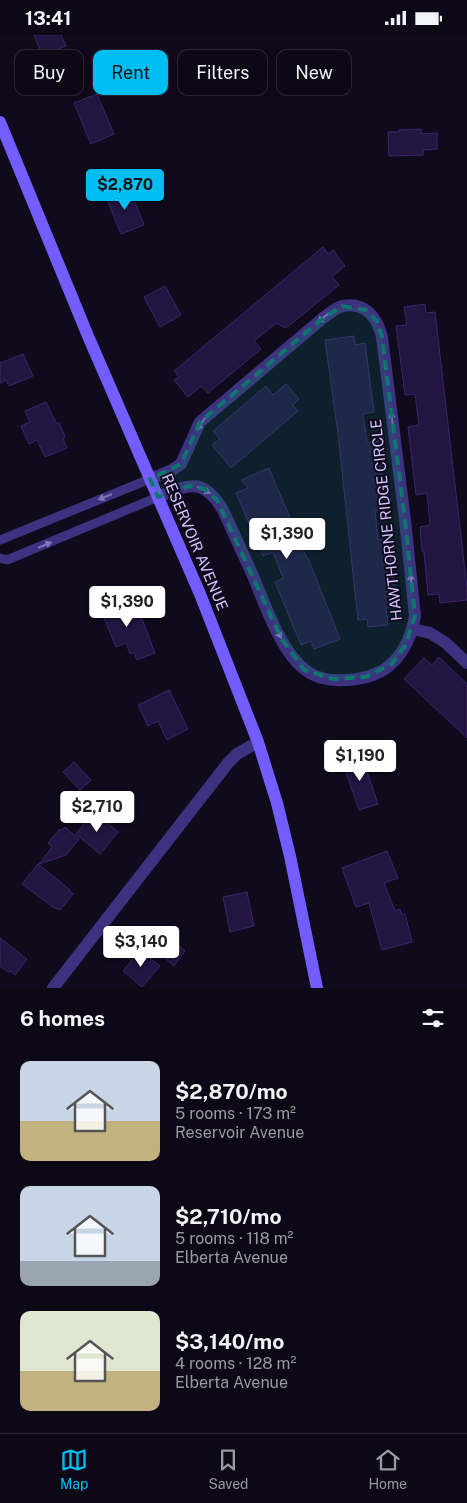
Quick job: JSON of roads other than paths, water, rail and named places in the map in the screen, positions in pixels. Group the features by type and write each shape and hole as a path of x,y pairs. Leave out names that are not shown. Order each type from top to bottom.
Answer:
{"main road":[{"name":"RESERVOIR AVENUE","path":"0,122 88,336 200,594 258,741 277,803 290,857 317,988"}],"street":[{"name":"HAWTHORNE RIDGE CIRCLE","path":"150,479 181,464 197,429 204,419 323,318 342,306 359,307 366,310 377,321 382,337 405,520 415,616 413,629 405,646 392,664 376,674 345,680 321,678 312,674 297,663 281,638 217,500 204,489 190,486 158,497"},
{"path":"413,629 430,633 446,643 467,663"},
{"path":"53,988 228,763 237,754 258,741"}],"lane":[{"path":"0,540 150,479"},
{"path":"0,559 7,561 158,497"}]}
